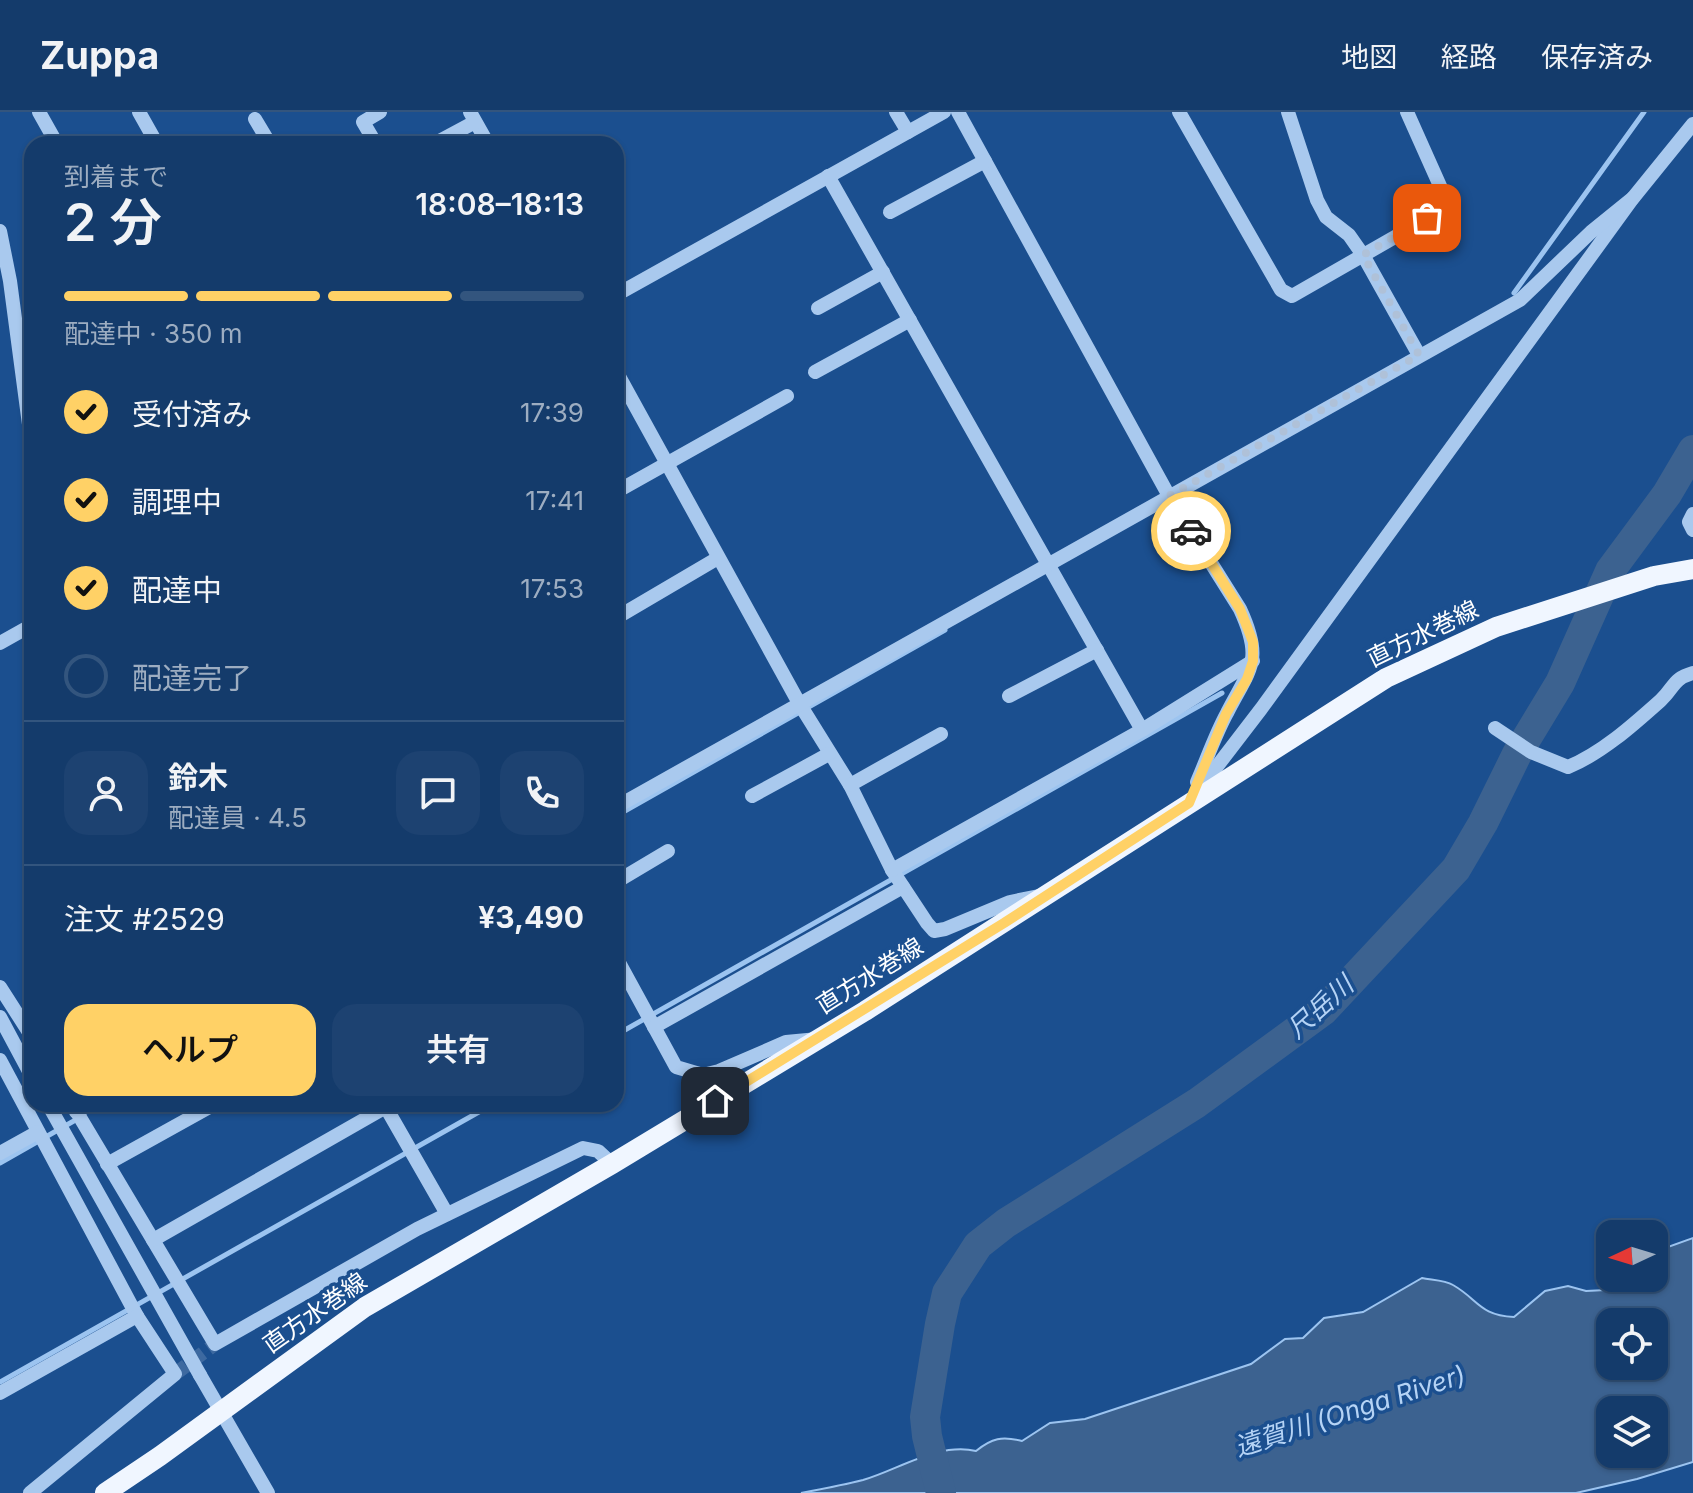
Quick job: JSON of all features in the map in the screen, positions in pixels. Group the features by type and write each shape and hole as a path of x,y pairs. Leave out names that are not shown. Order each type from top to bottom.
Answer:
{"main road":[{"name":"直方水巻線","path":"105,1493 226,1420 365,1307 612,1164 819,1039 1386,678 1496,627 1654,576 1693,569"}],"street":[{"path":"39,112 52,136"},
{"path":"139,112 152,136"},
{"path":"371,136 363,122 380,112"},
{"path":"896,112 908,132"},
{"path":"624,291 944,112"},
{"path":"958,112 1172,500 1240,609 1253,642 1253,661 1247,679 1226,714 1189,803"},
{"path":"1179,112 1281,290 1287,295 1299,293 1449,206 1407,112"},
{"path":"1288,112 1317,200 1326,217 1349,235 1363,255 1419,355"},
{"path":"445,136 472,117 483,136"},
{"path":"255,119 265,136"},
{"path":"1189,803 1261,709 1633,198 1693,124"},
{"path":"890,212 985,161"},
{"path":"828,176 1142,730"},
{"path":"624,803 802,708 1520,300 1591,232 1633,198"},
{"path":"0,231 24,398"},
{"path":"818,308 883,272"},
{"path":"815,372 910,320"},
{"path":"624,385 802,708 850,785 897,878 934,931 1010,902 1054,892"},
{"path":"624,488 787,396"},
{"path":"1693,514 1689,522 1693,530"},
{"path":"624,613 718,558"},
{"path":"0,643 24,630"},
{"path":"1009,696 1097,650"},
{"path":"650,1020 897,878 1253,661"},
{"path":"1495,728 1531,752 1568,767 1591,758 1664,698 1678,677 1693,673"},
{"path":"850,785 941,734"},
{"path":"752,796 829,754"},
{"path":"624,877 668,851"},
{"path":"624,972 676,1067 703,1075 786,1042 819,1039"},
{"path":"0,987 24,1024"},
{"path":"0,1017 24,1063"},
{"path":"0,1060 24,1106"},
{"path":"27,1112 134,1310 175,1374 30,1493"},
{"path":"52,1112 268,1493"},
{"path":"107,1164 201,1112"},
{"path":"153,1240 375,1112"},
{"path":"388,1112 447,1214"},
{"path":"78,1114 215,1344 447,1214 583,1148 598,1151 612,1164"},
{"path":"0,1153 41,1139"},
{"path":"0,1393 134,1310"}],"water":[{"name":"遠賀川 (Onga River)","path":"1693,1238 1693,1462 1576,1493 801,1493 863,1480 947,1450 976,1451 998,1439 1022,1441 1050,1423 1085,1419 1251,1364 1285,1339 1303,1338 1324,1318 1363,1312 1422,1278 1450,1283 1486,1310 1514,1317 1545,1291 1568,1286 1586,1291 1668,1292 1668,1247"}],"waterway":[{"path":"1514,293 1644,112"},
{"name":"尺岳川","path":"941,1493 925,1417 947,1293 978,1245 1006,1223 1197,1103 1323,1011 1456,869 1517,754 1560,683 1610,571 1667,494 1693,450"},
{"path":"624,811 945,630"},
{"path":"624,1030 1222,693"},
{"path":"0,1382 479,1112"},
{"path":"0,1163 79,1118"}],"tunnel":[{"path":"175,1374 215,1344"}],"way so far":[{"path":"1191,531 1169,496 1419,355 1363,255 1427,218"}],"route":[{"path":"715,1101 865,1011 1189,803 1226,714 1247,679 1253,661 1253,642 1240,609 1191,531"}]}
